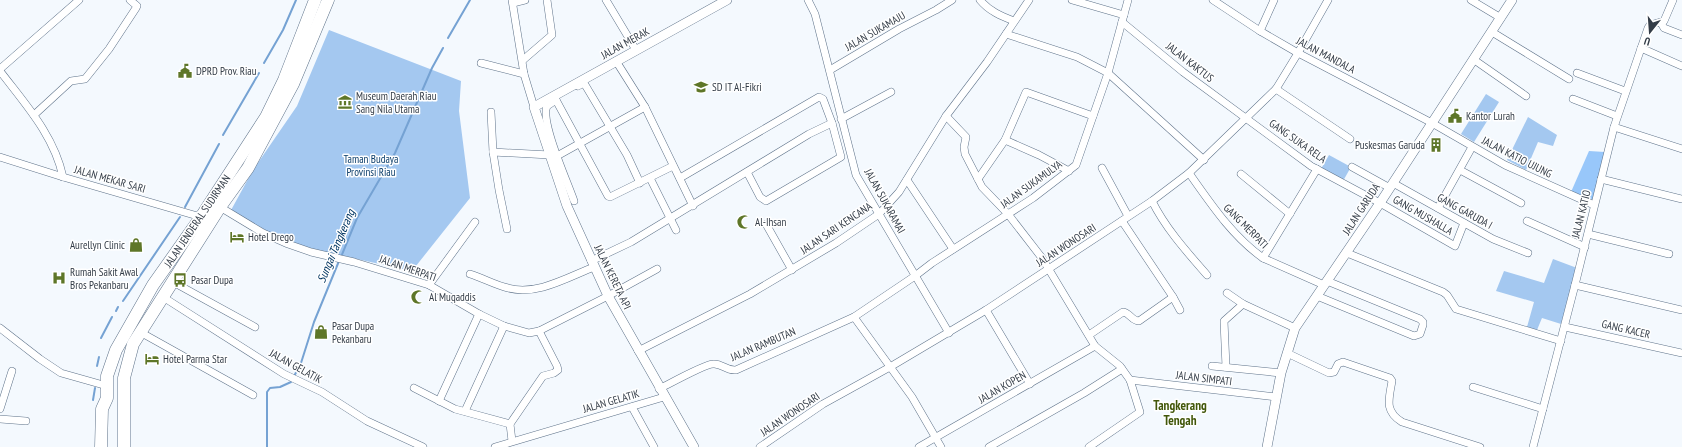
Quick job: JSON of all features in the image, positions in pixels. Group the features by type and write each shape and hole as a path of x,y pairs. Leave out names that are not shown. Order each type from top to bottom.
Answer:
{"main road":[{"name":"JALAN JENDERAL SUDIRMAN","path":"101,447 102,408 107,392 108,376 112,359 121,340 153,286 201,217 266,117 284,80 315,0"},
{"name":"JALAN JENDERAL SUDIRMAN","path":"124,447 124,378 133,344 220,207 248,168 286,100 306,56 328,0"},
{"path":"109,447 113,411 119,386 124,378"},
{"path":"107,392 113,411 116,447"}],"street":[{"name":"JALAN MEKAR SARI","path":"79,0 0,70 34,115 55,149 63,177 201,217"},
{"path":"34,115 71,81 85,78 109,49 136,8 135,4 130,0"},
{"path":"525,0 513,2 524,74 534,107"},
{"path":"522,60 552,35 548,0"},
{"path":"606,0 636,50"},
{"name":"JALAN MERAK","path":"534,107 727,0"},
{"name":"JALAN SUKARAMAI","path":"808,0 815,14 856,175 949,333"},
{"name":"JALAN SUKAMAJU","path":"830,70 899,29 952,0"},
{"path":"980,0 985,7 993,12 1014,21"},
{"name":"JALAN SARI KENCANA","path":"638,351 750,294 836,243 879,214 899,192 946,116 1006,34 1028,0"},
{"path":"1072,0 1123,18"},
{"name":"JALAN SUKAMULYA","path":"915,276 953,249 1008,214 1076,165 1108,73 1128,0"},
{"name":"JALAN MANDALA","path":"1213,0 1260,31 1298,53 1432,123"},
{"path":"1260,31 1274,0"},
{"name":"JALAN WONOSARI","path":"760,447 823,404 949,333 986,310 1152,201 1189,174 1276,89 1328,0"},
{"path":"1471,0 1501,18"},
{"name":"JALAN GARUDA","path":"1267,447 1281,373 1295,328 1347,253 1512,0"},
{"name":"JALAN KATIO","path":"1532,447 1561,341 1617,116 1648,28 1653,24 1661,23 1666,18 1673,0"},
{"name":"JALAN KAKTUS","path":"1123,18 1183,72 1246,119"},
{"path":"1661,23 1664,28 1682,35"},
{"path":"1492,32 1569,79"},
{"path":"1006,34 1077,57 1108,73 1204,160"},
{"path":"1641,48 1682,66"},
{"path":"1473,59 1526,96"},
{"path":"616,61 645,107 693,206"},
{"path":"481,63 524,74"},
{"path":"1577,73 1625,91"},
{"path":"574,201 554,155 545,114 546,106 584,83 628,155 640,184"},
{"path":"1276,89 1350,139"},
{"path":"841,119 891,92"},
{"path":"978,179 1005,140 1026,92 1093,116"},
{"path":"680,178 819,97 823,99 832,123 841,157 766,201 760,197 747,172"},
{"path":"556,100 608,196 640,184 674,166"},
{"path":"1574,100 1617,116"},
{"name":"JALAN KERETA API","path":"534,107 554,155 567,206 608,296 659,389 694,447"},
{"path":"493,152 554,155 580,143 645,107"},
{"path":"490,112 493,152 499,190 508,229"},
{"path":"946,116 966,137 964,147 965,154 982,187 1008,214 1042,258 1095,346 1122,369 1130,380 1140,412 1090,447"},
{"name":"GANG SUKA RELA","path":"1246,119 1317,169 1380,203"},
{"path":"470,274 508,288 524,290 547,286 593,264 693,206 809,134 832,123"},
{"name":"JALAN KATIO UJUNG","path":"1432,123 1472,147 1530,177 1594,205"},
{"path":"1614,127 1682,149"},
{"path":"1005,140 1039,155 1069,171"},
{"path":"1438,208 1472,147"},
{"path":"0,157 63,177"},
{"name":"GANG GARUDA I","path":"1352,167 1438,208 1493,239 1528,254"},
{"path":"1102,168 1128,216"},
{"path":"1263,258 1317,169"},
{"path":"1460,170 1521,203"},
{"name":"GANG MERPATI","path":"1189,174 1220,217 1239,238 1263,258 1420,319 1423,323 1420,334 1414,336 1317,296"},
{"path":"1241,174 1290,214"},
{"path":"650,178 676,230"},
{"path":"1601,179 1682,199"},
{"path":"907,180 953,249"},
{"path":"1152,201 1174,237 1207,275"},
{"name":"GANG MUSHALLA","path":"1380,203 1455,246 1464,222"},
{"name":"JALAN MERPATI","path":"220,207 263,233 311,252 354,262 429,285 479,314 504,326 528,333 539,331 657,269"},
{"path":"1526,220 1585,247"},
{"path":"1122,221 1173,297 1180,310"},
{"path":"429,285 475,222"},
{"path":"766,224 792,270"},
{"path":"1588,234 1669,254"},
{"path":"1347,253 1443,292 1447,295 1456,309 1561,341"},
{"name":"JALAN RAMBUTAN","path":"659,389 710,364 721,365 729,370 736,370 854,317 915,276"},
{"path":"173,282 255,327"},
{"path":"1575,285 1682,310"},
{"path":"1227,293 1243,304 1295,328"},
{"name":"JALAN GELATIK","path":"163,297 284,374 322,392 367,421 423,447"},
{"path":"1089,335 1123,312 1135,320 1140,320 1173,297"},
{"path":"1226,367 1224,321 1243,304"},
{"path":"986,310 1030,384"},
{"path":"439,401 479,314"},
{"path":"854,317 912,397 942,447"},
{"path":"465,411 504,326"},
{"name":"GANG KACER","path":"1564,327 1682,353"},
{"path":"0,328 40,359 61,373 107,392"},
{"path":"512,441 510,424 543,376 554,373 558,370 539,331"},
{"path":"140,332 253,395"},
{"name":"JALAN KOPEN","path":"919,447 1095,346"},
{"path":"1287,353 1328,373 1334,372 1338,364 1343,362 1390,378 1392,381 1389,409 1396,418 1402,422 1479,447"},
{"path":"1212,366 1281,373"},
{"path":"989,447 1084,393 1122,369"},
{"path":"0,409 12,371"},
{"name":"JALAN SIMPATI","path":"1130,380 1276,397"},
{"path":"1473,387 1543,408"},
{"path":"414,388 454,409 510,424"},
{"name":"JALAN GELATIK","path":"495,447 664,397"},
{"path":"632,407 654,447"},
{"path":"0,419 26,421"}],"green space":[{"name":"Taman Budaya Provinsi Riau","path":"329,30 461,81 459,111 470,198 412,271 320,251 279,239 230,212 253,170 297,106"},
{"path":"1486,94 1499,102 1474,142 1461,134"},
{"path":"1528,117 1557,135 1553,146 1538,142 1526,170 1507,160"},
{"path":"1329,155 1351,167 1343,181 1321,169"},
{"path":"1553,259 1577,268 1561,324 1542,318 1537,330 1527,327 1534,302 1496,291 1504,271 1544,283"}],"shaded area":[{"path":"1589,151 1605,152 1593,200 1571,192"}],"waterway":[{"path":"264,63 283,30 296,0"},
{"name":"Sungai Tangkerang","path":"448,38 470,0"},
{"name":"Sungai Tangkerang","path":"341,257 357,218 395,153 432,68 443,48"},
{"path":"223,135 259,73"},
{"path":"185,207 219,144"},
{"path":"123,301 180,217"},
{"name":"Sungai Tangkerang","path":"267,447 267,392 270,388 280,387 291,382 301,363 314,322 339,261"},
{"path":"116,311 118,307"},
{"path":"101,338 112,317"},
{"path":"97,366 99,357"},
{"path":"93,400 95,388"}],"place":[{"name":"DPRD Prov. Riau","path":"185,71"},
{"name":"SD IT Al-Fikri","path":"701,87"},
{"name":"Museum Daerah Riau Sang Nila Utama","path":"345,102"},
{"name":"Kantor Lurah","path":"1455,116"},
{"name":"Puskesmas Garuda","path":"1436,145"},
{"name":"Al-Ihsan","path":"744,222"},
{"name":"Hotel Drego","path":"237,237"},
{"name":"Aurellyn Clinic","path":"136,245"},
{"name":"Rumah Sakit Awal Bros Pekanbaru","path":"59,278"},
{"name":"Pasar Dupa","path":"180,280"},
{"name":"Al Muqaddis","path":"418,297"},
{"name":"Pasar Dupa Pekanbaru","path":"321,332"},
{"name":"Hotel Parma Star","path":"152,359"}],"district":[{"name":"Tangkerang Tengah","path":"1180,412"}]}
